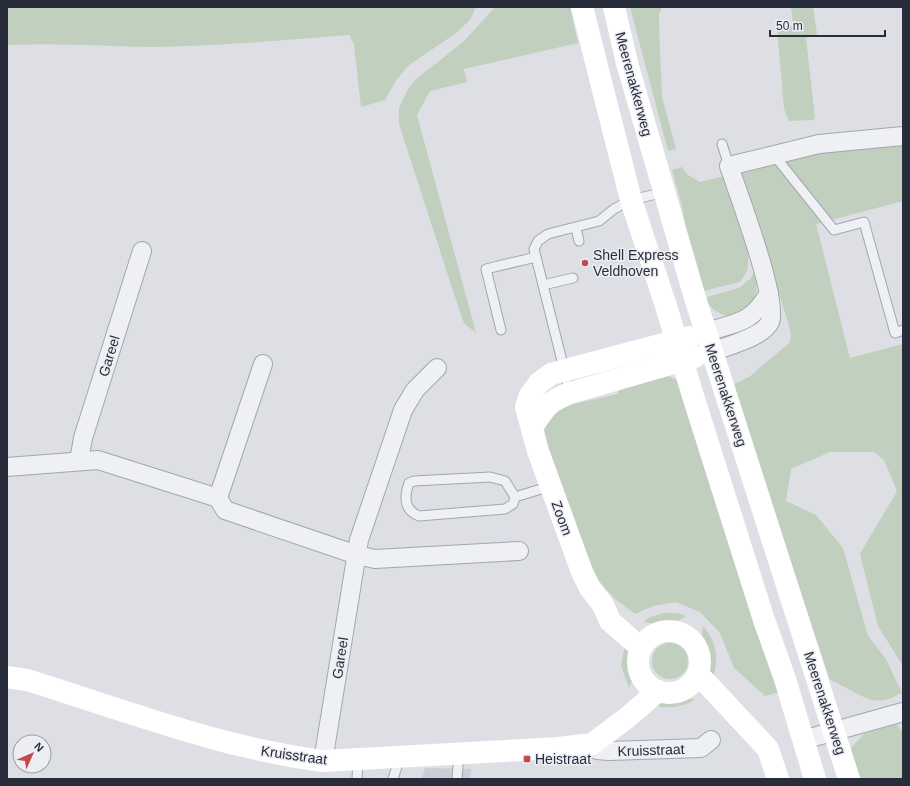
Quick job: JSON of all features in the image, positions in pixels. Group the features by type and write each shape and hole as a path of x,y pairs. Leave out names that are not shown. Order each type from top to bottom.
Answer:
{"street":[{"path":"582,7 631,200 764,620 785,679 815,779"},
{"name":"Meerenakkerweg","path":"614,7 627,63 709,342 849,779"},
{"path":"532,427 547,404 570,393 679,350 709,342 762,332 770,322 772,311 769,293 730,166 819,144 903,136"},
{"name":"Gareel","path":"79,461 83,438 142,250"},
{"name":"Zoom","path":"646,642 610,621 603,605 590,588 582,572 550,486 538,451 526,407 530,395 539,382 551,374 564,369 679,350"},
{"path":"218,498 263,364"},
{"name":"Gareel","path":"323,761 359,540 403,410 415,390 437,368"},
{"path":"7,467 98,460 218,498 225,510 357,555 375,559 519,551"},
{"path":"670,630 680,632 689,637 696,645 700,654 701,664 694,680 680,691 669,693 650,684 638,663 646,642 660,631 670,630"},
{"name":"Kruisstraat","path":"7,677 27,680 242,748 290,757 323,761 357,769 400,757 558,748 599,738"},
{"path":"694,680 746,725 768,749 778,779"},
{"name":"Kruisstraat","path":"650,684 632,697 621,709 599,738 597,750 609,752 700,748 711,740"},
{"path":"803,740 903,712"}],"lane":[{"path":"722,144 730,166"},
{"path":"774,155 834,230 864,222 895,333 903,330"},
{"path":"570,393 534,249 538,241 548,234 599,221 614,208 631,200 665,192"},
{"path":"576,228 579,241"},
{"path":"501,330 486,269 536,257"},
{"path":"543,285 573,278"},
{"path":"490,477 505,481 515,497 513,504 505,509 419,516 410,513 407,508 407,489 409,483 414,481 490,477"},
{"path":"515,497 550,486"},
{"path":"457,779 459,753"},
{"path":"393,779 400,757"}],"shaded area":[{"path":"425,768 471,769 470,779 422,779"}],"green space":[{"path":"7,7 476,7 470,20 455,34 409,65 397,79 385,100 361,107 354,44 349,35 172,47 60,44 7,45"},
{"path":"495,7 570,7 578,43 464,69 467,82 430,91 417,115 476,333 464,323 454,294 399,124 399,108 408,89 415,80 463,42"},
{"path":"630,7 663,7 659,13 662,97 676,149 668,151"},
{"path":"791,7 813,7 817,34 806,38 815,118 813,120 789,121 784,109 777,28 793,26"},
{"path":"903,144 903,201 816,224 850,358 903,344 903,666 878,626 860,554 897,491 884,460 874,452 830,452 791,469 786,501 816,515 843,548 868,636 886,659 902,693 878,701 857,694 830,680 732,385 749,377 789,343 791,337 790,329 741,172 820,151"},
{"path":"682,167 688,175 700,182 725,176 749,252 747,271 740,282 703,291 689,247 682,206 672,170"},
{"path":"755,268 757,290 752,303 747,310 733,316 725,315 717,312 704,298 739,288 751,278"},
{"path":"668,376 677,380 682,389 779,692 765,696 734,668 720,633 700,612 676,602 653,606 635,614 615,599 596,578 544,442 545,422 560,407 618,394 618,386"},
{"path":"664,613 677,613 686,616 676,622 665,624 643,622 650,617"},
{"path":"703,626 712,640 716,652 712,682 704,654 702,639"},
{"path":"626,640 631,652 633,664 633,676 629,688 621,665"},
{"path":"674,643 683,648 687,654 687,668 683,674 674,679 666,679 657,674 653,668 652,657 657,648 663,644"},
{"path":"687,697 695,700 684,705 673,707 650,705 663,698"},
{"path":"896,724 903,732 903,779 856,779 850,749 864,734"}],"place":[{"name":"Shell Express Veldhoven","path":"585,263"},
{"name":"Heistraat","path":"527,759"}]}
